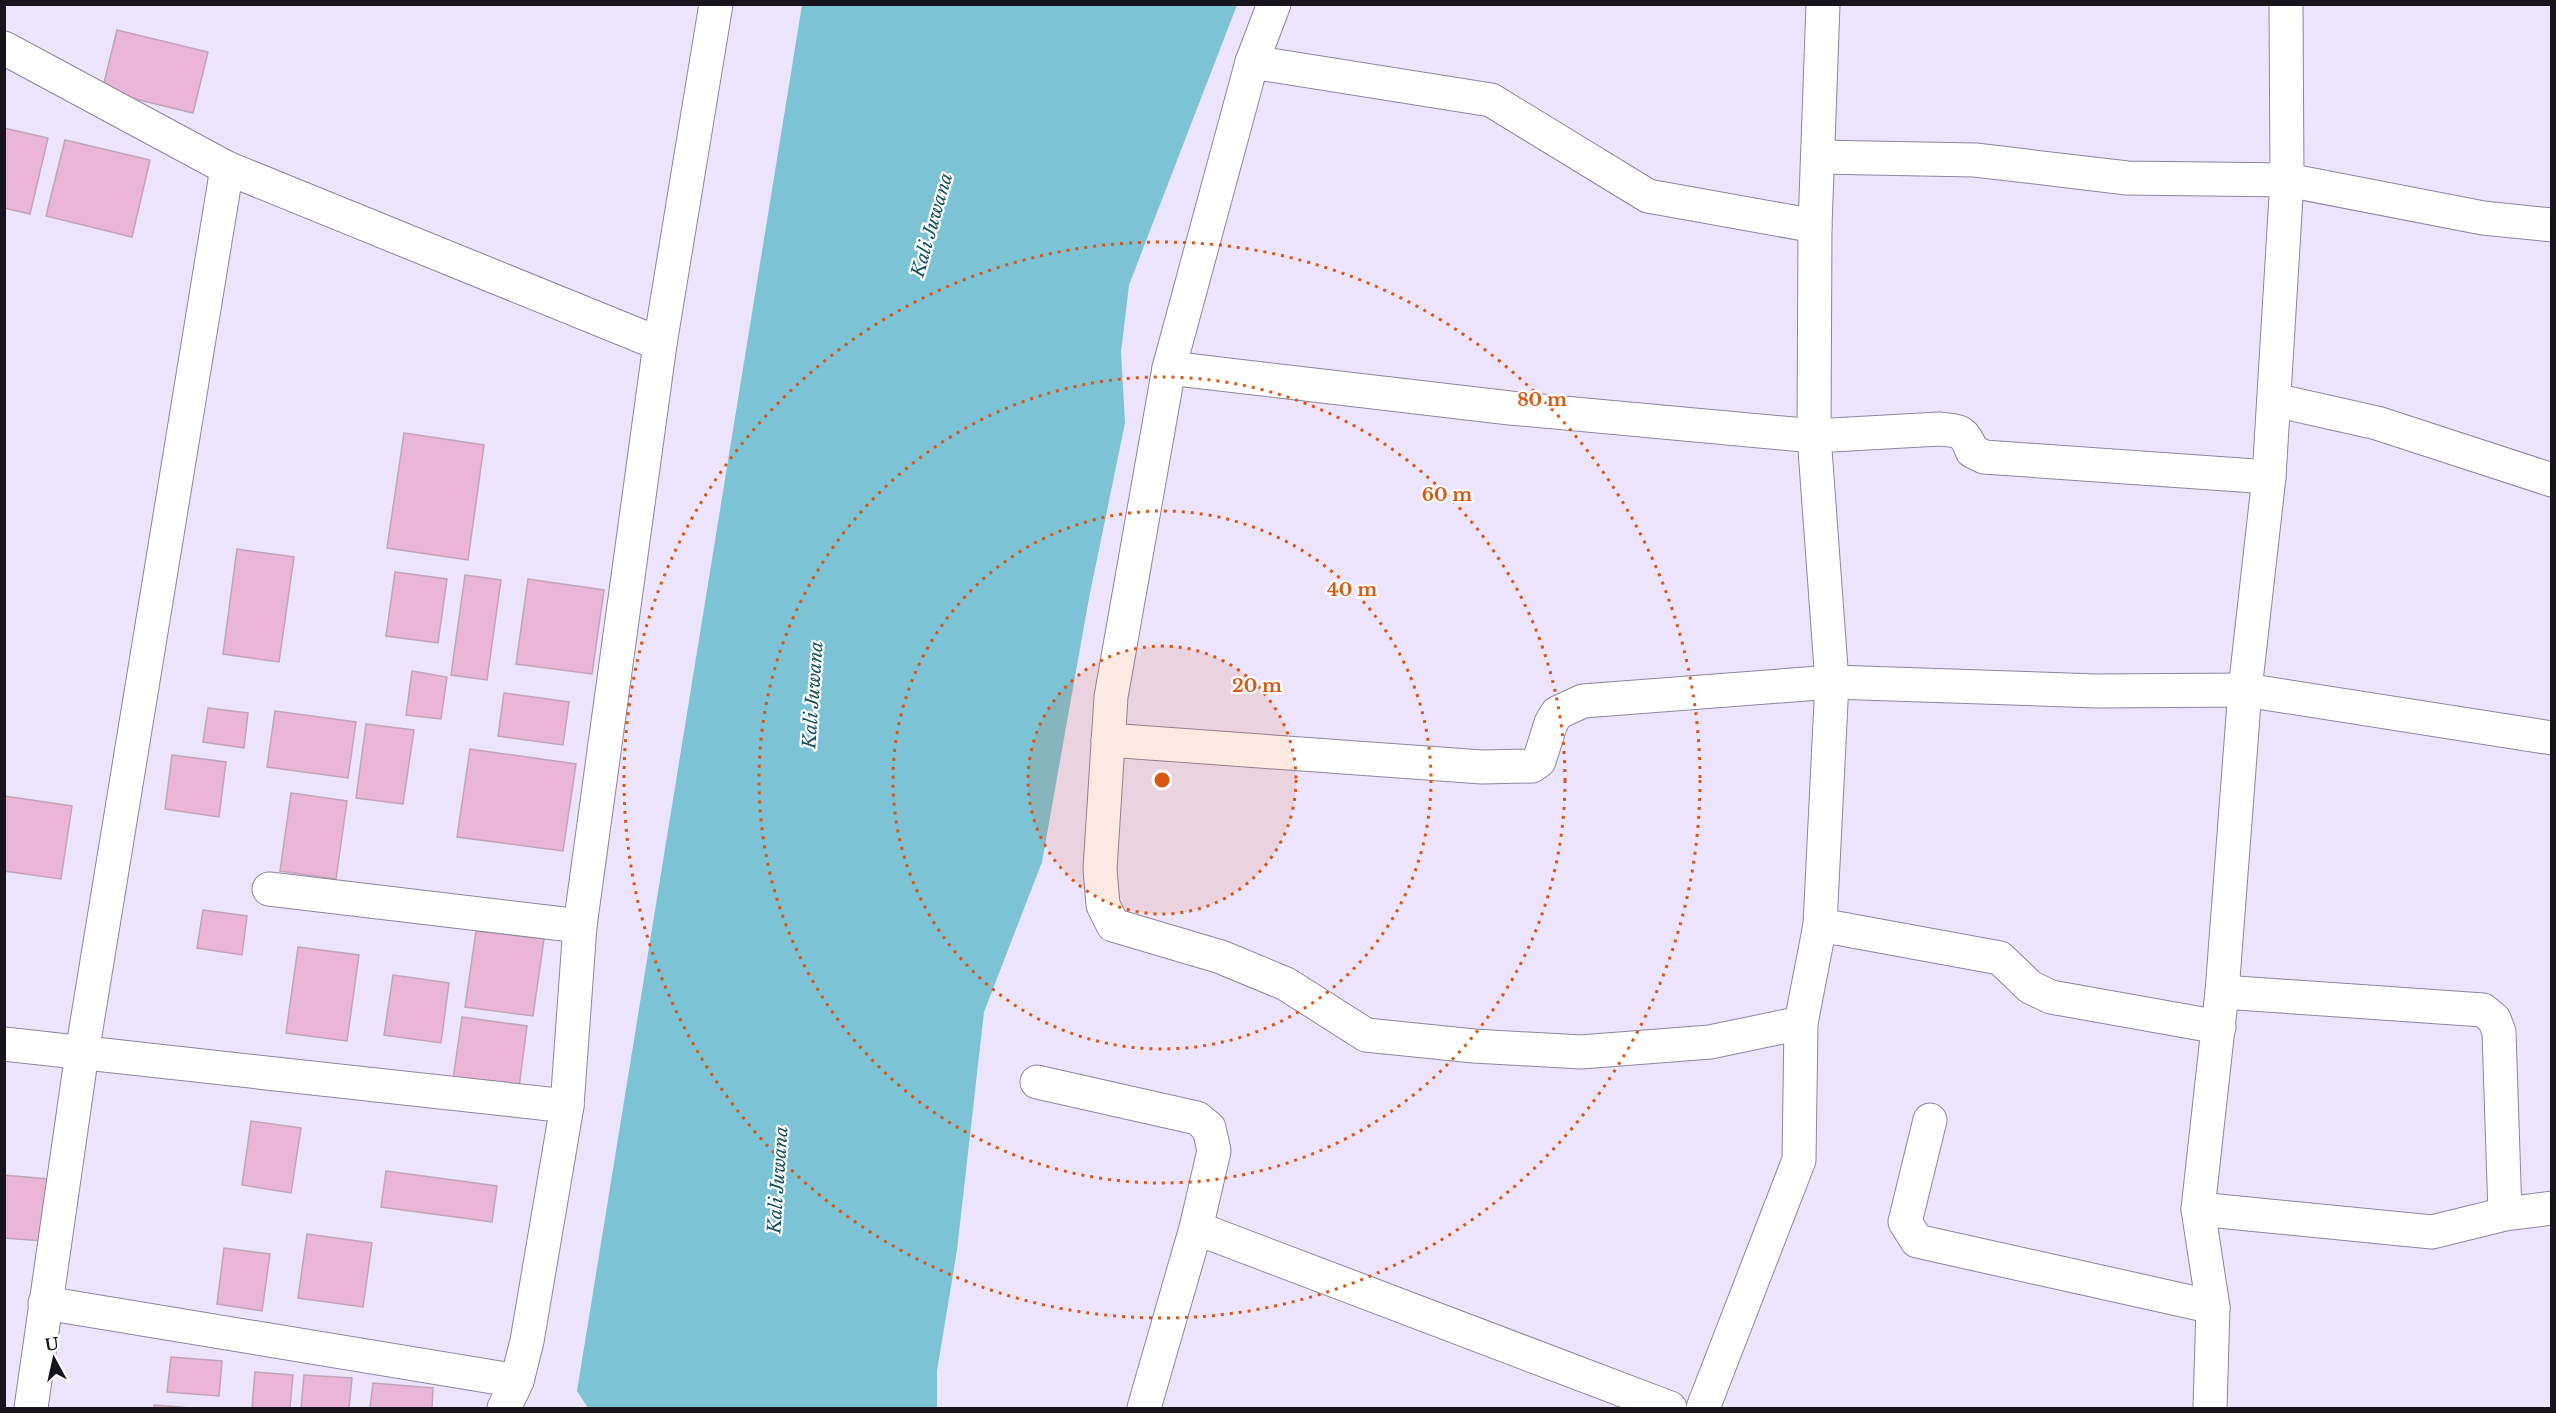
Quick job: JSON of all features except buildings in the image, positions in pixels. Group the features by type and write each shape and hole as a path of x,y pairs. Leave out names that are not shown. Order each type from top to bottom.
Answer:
{"street":[{"path":"45,1303 510,1395 527,1341 567,1106 580,926 660,344 716,4"},
{"path":"1274,4 1252,62 1169,368 1111,697 1100,869 1102,905 1113,925 1221,957 1286,984 1366,1035 1474,1046 1581,1052 1710,1042 1801,1023"},
{"path":"1703,1408 1799,1160 1801,1023 1820,925 1832,682 1814,436 1815,226 1823,4"},
{"path":"2210,1408 2213,1307 2198,1209 2222,992 2245,690 2269,477 2287,180 2286,4"},
{"path":"4,48 227,168 660,344"},
{"path":"1252,62 1491,100 1648,196 1815,226"},
{"path":"1818,157 1975,160 2127,178 2287,180 2483,219 2552,225"},
{"path":"32,1408 81,1053 227,168"},
{"path":"1169,368 1510,408 1814,436 1948,430 1958,431 1967,437 1972,451 1984,457 2269,477"},
{"path":"2274,400 2377,423 2552,480"},
{"path":"1108,740 1482,767 1532,766 1539,761 1557,713 1583,701 1832,682 2097,691 2245,690 2552,738"},
{"path":"269,889 580,926"},
{"path":"1820,925 2000,958 2030,987 2051,997 2218,1028"},
{"path":"2222,992 2482,1010 2494,1019 2499,1032 2505,1214"},
{"path":"4,1044 567,1106"},
{"path":"1037,1082 1197,1118 1209,1128 1214,1151 1196,1228 1144,1408"},
{"path":"1930,1120 1905,1222 1917,1241 2213,1307"},
{"path":"2198,1209 2432,1232 2505,1214 2552,1208"},
{"path":"1196,1228 1670,1408"}],"water":[{"name":"Kali Juwana","path":"802,5 1237,5 1129,285 1121,352 1125,423 1089,598 1042,862 984,1012 957,1250 937,1371 937,1408 588,1408 577,1391"}]}
